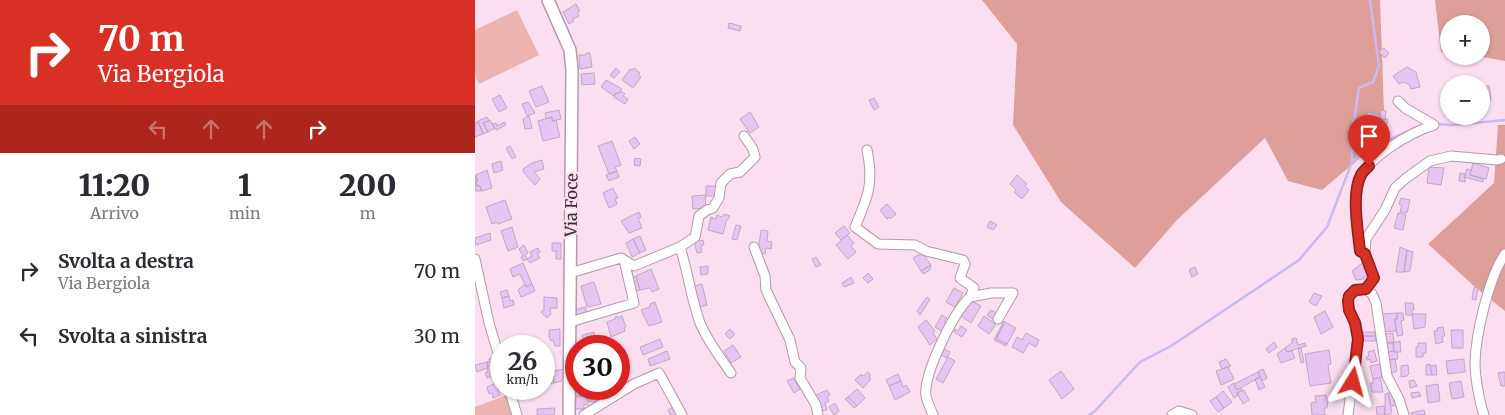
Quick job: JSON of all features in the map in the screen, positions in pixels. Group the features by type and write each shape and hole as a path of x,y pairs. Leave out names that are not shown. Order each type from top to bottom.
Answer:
{"main road":[{"name":"Via Foce","path":"548,0 570,50 572,70 569,415"}],"street":[{"path":"1365,254 1360,251 1357,200 1361,174 1376,158 1397,143 1417,131 1434,125 1405,108 1398,101"},
{"path":"570,273 621,258 634,266 680,247 695,237 699,216 713,208 719,198 721,183 730,174 739,172 755,157 753,149 745,136"},
{"path":"867,150 871,182 867,200 855,228 878,244 915,245 926,251 963,260 965,264 959,278 973,287 974,290 956,314 930,371 926,395 933,415"},
{"path":"1366,289 1374,278 1365,254 1366,239 1385,210 1395,188 1431,161 1451,156 1501,159"},
{"path":"680,247 686,276 700,323 710,344 731,374"},
{"path":"754,247 765,276 766,290 790,340 795,362 801,368 800,378 816,405 818,415"},
{"path":"1484,415 1475,362 1479,335 1491,285 1505,254"},
{"path":"475,259 477,278 493,335"},
{"path":"570,322 634,303 624,260"},
{"path":"1348,415 1358,339 1348,301 1349,296 1355,290 1366,289 1372,294 1375,303 1387,376 1399,399 1404,415"},
{"path":"970,296 991,293 1013,293 998,319"},
{"path":"584,415 633,384 659,373 682,415"},
{"path":"512,400 517,415"},
{"path":"1172,415 1179,411 1192,415"}],"shaded area":[{"path":"982,0 1380,0 1385,137 1322,190 1288,181 1265,138 1177,220 1135,268 1061,202 1013,125 1017,44"},
{"path":"1435,0 1505,0 1505,61 1490,58 1490,15 1440,15 1440,43"},
{"path":"517,10 539,55 479,84 475,74 475,30"},
{"path":"1498,125 1505,125 1505,311 1475,287 1428,244 1494,183"},
{"path":"494,400 508,400 513,415 475,415 475,407"}],"building":[{"path":"576,4 580,11 577,12 579,16 569,24 563,12"},
{"path":"729,23 741,26 740,31 728,28"},
{"path":"1384,48 1389,53 1385,58 1379,52"},
{"path":"586,53 590,53 592,67 580,69 579,55 586,55"},
{"path":"1407,67 1416,72 1420,87 1411,89 1409,84 1403,82 1399,84 1393,76"},
{"path":"616,68 620,72 614,78 610,75"},
{"path":"634,68 640,73 638,75 641,77 633,88 622,80 630,69"},
{"path":"594,73 595,84 582,85 581,74"},
{"path":"606,80 622,89 618,94 616,93 614,96 601,87"},
{"path":"542,86 549,102 536,107 529,91"},
{"path":"620,91 628,99 625,104 614,97"},
{"path":"500,95 507,108 499,112 492,99"},
{"path":"874,98 879,107 874,110 869,100"},
{"path":"528,102 535,113 527,116 522,104"},
{"path":"559,110 561,119 552,121 552,117 546,119 545,113"},
{"path":"1381,110 1386,111 1385,120 1380,119"},
{"path":"750,112 759,127 750,133 740,119"},
{"path":"1368,112 1380,115 1380,119 1388,119 1387,124 1370,121 1371,118 1367,117"},
{"path":"529,116 532,128 525,129 523,119"},
{"path":"487,117 489,121 483,123 488,132 483,134 478,121"},
{"path":"552,117 552,121 556,120 560,137 543,141 538,121"},
{"path":"490,120 495,128 488,132 483,123"},
{"path":"478,121 483,134 475,137 475,123"},
{"path":"505,122 506,125 496,130 492,124 496,123 497,126"},
{"path":"635,137 640,144 634,149 629,141"},
{"path":"612,141 621,165 615,167 617,171 609,174 598,146"},
{"path":"510,146 516,157 512,159 506,148"},
{"path":"635,158 641,159 640,166 634,165"},
{"path":"542,160 544,169 534,172 540,179 535,185 524,173 523,169 532,163"},
{"path":"501,161 503,170 494,173 492,164"},
{"path":"1473,163 1489,168 1486,179 1470,175"},
{"path":"1429,167 1444,168 1441,185 1427,183"},
{"path":"1467,169 1471,170 1470,175 1483,179 1483,182 1464,177"},
{"path":"487,170 492,188 482,191 480,186 477,186 476,175"},
{"path":"617,171 619,177 609,181 606,175"},
{"path":"1460,173 1465,174 1465,182 1459,181"},
{"path":"475,175 478,181 476,181 477,186 480,186 482,191 476,191"},
{"path":"1017,175 1027,184 1025,186 1029,190 1022,199 1014,192 1016,190 1010,184"},
{"path":"706,186 717,186 717,196 706,196"},
{"path":"613,188 618,198 615,199 617,204 609,208 603,193"},
{"path":"705,195 706,208 693,209 692,196"},
{"path":"1401,198 1410,200 1407,213 1400,212 1402,205 1399,204"},
{"path":"505,200 512,219 492,224 486,207"},
{"path":"887,204 896,214 890,219 889,217 887,219 880,210"},
{"path":"639,212 641,217 638,218 642,228 629,233 621,221"},
{"path":"1398,213 1406,215 1403,230 1394,228"},
{"path":"724,214 730,216 726,222 723,234 708,230 711,217 716,219 717,215 722,217"},
{"path":"990,221 997,225 993,230 987,227"},
{"path":"736,225 741,226 737,240 732,239"},
{"path":"844,226 850,233 841,240 835,233"},
{"path":"512,227 518,247 508,251 501,231"},
{"path":"761,230 768,231 767,241 772,242 771,249 766,248 765,254 758,253"},
{"path":"490,233 491,240 476,245 475,238"},
{"path":"847,235 854,243 851,246 856,252 848,259 836,245"},
{"path":"640,236 646,250 640,253 633,239"},
{"path":"633,239 640,253 632,257 626,243"},
{"path":"703,240 704,245 701,246 702,252 697,253 694,241"},
{"path":"552,243 561,243 561,259 556,259 556,251 552,251"},
{"path":"524,245 528,253 525,255 527,259 523,261 521,257 523,256 519,249"},
{"path":"1400,247 1407,250 1404,272 1396,272"},
{"path":"538,248 540,252 537,253 540,258 530,263 527,259 532,256 530,252"},
{"path":"1407,250 1413,252 1410,271 1404,272"},
{"path":"918,255 924,255 931,265 921,271 913,258"},
{"path":"816,257 821,265 816,267 812,259"},
{"path":"1365,261 1371,271 1364,279 1356,280 1352,271"},
{"path":"523,263 532,284 526,287 520,274 513,277 510,269"},
{"path":"931,265 930,270 923,274 921,271"},
{"path":"708,266 708,274 701,275 700,267"},
{"path":"1195,267 1198,274 1192,277 1189,270"},
{"path":"651,269 659,289 652,292 650,288 640,290 636,276"},
{"path":"868,273 873,279 868,283 863,278"},
{"path":"636,276 640,290 635,292 630,279"},
{"path":"851,277 854,283 844,287 842,283"},
{"path":"594,282 601,304 587,307 581,286"},
{"path":"525,284 526,287 532,284 535,291 521,297 518,290"},
{"path":"702,284 707,305 700,307 694,286"},
{"path":"1474,287 1478,288 1476,300 1472,299"},
{"path":"954,288 963,293 955,307 946,302"},
{"path":"507,290 509,296 502,298 500,292"},
{"path":"1314,293 1322,296 1316,306 1309,302"},
{"path":"509,296 510,301 513,300 514,305 504,308 502,298"},
{"path":"544,297 557,298 557,308 550,308 551,314 547,318 541,312 544,310"},
{"path":"927,297 930,299 920,315 917,311"},
{"path":"971,301 981,306 971,323 960,315"},
{"path":"655,302 662,322 649,326 641,310 650,307 650,304"},
{"path":"1405,303 1413,303 1414,310 1412,310 1412,315 1406,315"},
{"path":"585,307 587,313 576,316 575,310"},
{"path":"991,310 997,313 993,319 987,315"},
{"path":"1325,311 1333,327 1321,334 1314,317"},
{"path":"1397,313 1403,313 1404,320 1401,321 1403,335 1397,336 1395,319 1397,319"},
{"path":"1397,313 1397,319 1395,319 1396,331 1382,332 1380,314"},
{"path":"1412,314 1426,314 1425,327 1414,329"},
{"path":"942,315 947,318 944,322 949,326 945,333 935,327"},
{"path":"622,316 626,327 624,328 625,331 610,335 607,322 615,319 615,317"},
{"path":"984,316 996,324 989,334 978,326"},
{"path":"926,320 935,331 933,333 937,339 930,345 918,327"},
{"path":"1004,321 996,339 1007,344 1006,346 994,340"},
{"path":"1005,322 1016,328 1007,344 996,339"},
{"path":"961,326 967,330 962,337 954,332 955,329 958,331"},
{"path":"1443,327 1445,336 1442,336 1443,342 1436,344 1434,331 1437,331 1437,328"},
{"path":"560,329 560,346 555,346 555,335 549,335 549,330"},
{"path":"730,329 735,334 730,339 725,334"},
{"path":"1451,330 1463,330 1463,348 1452,348"},
{"path":"594,332 595,335 582,335"},
{"path":"1363,332 1375,332 1375,336 1363,336"},
{"path":"1026,333 1039,340 1036,347 1029,343 1023,353 1012,347 1017,337 1022,340"},
{"path":"1393,333 1394,342 1387,343 1385,334"},
{"path":"1363,336 1375,336 1376,341 1363,341"},
{"path":"1296,338 1298,345 1305,343 1306,346 1287,352 1285,348 1292,343 1292,339"},
{"path":"660,339 663,347 643,355 640,347"},
{"path":"1400,341 1401,352 1394,352 1393,343"},
{"path":"1274,342 1277,347 1269,353 1266,349"},
{"path":"1387,343 1393,343 1394,351 1388,352"},
{"path":"1418,343 1426,343 1426,353 1423,353 1423,357 1416,357"},
{"path":"733,345 741,357 731,363 724,351"},
{"path":"942,348 950,352 947,358 939,354"},
{"path":"1285,348 1287,352 1292,351 1295,358 1281,363 1277,354"},
{"path":"1298,348 1301,348 1304,362 1301,363"},
{"path":"1329,350 1331,364 1328,365 1331,383 1310,386 1305,354"},
{"path":"1374,350 1377,361 1371,363 1370,359 1367,360 1366,357 1369,356 1368,352"},
{"path":"667,351 670,359 650,366 648,359"},
{"path":"1385,352 1397,352 1398,359 1387,360"},
{"path":"948,357 955,361 943,383 936,379"},
{"path":"1226,359 1231,366 1222,369 1219,362"},
{"path":"1395,359 1397,371 1391,374 1387,360"},
{"path":"1464,359 1465,372 1448,374 1446,361"},
{"path":"490,361 490,377 487,378 485,373 488,372 487,362"},
{"path":"487,362 487,368 477,372 475,365"},
{"path":"1380,364 1382,377 1373,379 1370,366"},
{"path":"1430,364 1432,375 1426,375 1426,365"},
{"path":"1408,365 1409,374 1401,377 1401,366"},
{"path":"1436,365 1437,375 1432,375 1430,366"},
{"path":"1228,367 1234,379 1221,385 1216,371"},
{"path":"565,369 565,380 555,383 555,371"},
{"path":"1263,369 1267,378 1262,381 1258,372"},
{"path":"1061,371 1074,389 1062,399 1049,380"},
{"path":"868,372 871,375 869,377 871,379 863,388 855,380 861,374 863,376"},
{"path":"1258,372 1260,377 1237,390 1234,384"},
{"path":"1505,372 1505,386 1501,386 1498,373"},
{"path":"898,374 901,381 889,386 886,380"},
{"path":"1260,377 1265,387 1259,390 1255,379"},
{"path":"1380,377 1383,392 1372,392 1370,383 1373,383 1373,379"},
{"path":"793,378 800,389 794,393 787,381"},
{"path":"1414,380 1417,386 1410,388 1409,381"},
{"path":"901,381 903,387 906,385 910,392 895,400 889,386"},
{"path":"1461,381 1464,397 1452,399 1449,383"},
{"path":"1234,383 1237,390 1241,388 1242,390 1234,398 1228,387"},
{"path":"1438,384 1440,401 1428,403 1426,386"},
{"path":"490,386 490,394 489,394 487,387"},
{"path":"857,389 865,398 857,406 848,397"},
{"path":"827,390 830,395 827,397 829,401 825,403 827,410 820,411 814,396"},
{"path":"1244,390 1249,400 1243,404 1237,393"},
{"path":"1223,391 1232,402 1224,408 1216,397"},
{"path":"1419,392 1421,396 1412,398 1411,393"},
{"path":"1388,393 1393,393 1396,405 1391,406"},
{"path":"1388,393 1392,413 1385,415 1385,394"},
{"path":"1326,395 1328,401 1327,408 1324,408 1325,415 1312,415 1311,403 1316,402 1315,396"},
{"path":"848,397 857,406 854,408 845,399"},
{"path":"1216,397 1224,408 1218,412 1210,401"},
{"path":"576,400 588,400 588,405 584,404 584,409 575,409"},
{"path":"588,400 600,401 588,402"},
{"path":"835,403 839,411 834,415 829,407"},
{"path":"1384,406 1385,415 1377,415 1376,407"},
{"path":"673,407 677,415 670,415 668,410"},
{"path":"555,408 554,415 537,415 537,409"},
{"path":"1424,410 1425,415 1412,415 1411,413"}],"waterway":[{"path":"1089,415 1095,411 1140,362 1171,346 1299,260 1327,227 1352,162 1352,134 1359,88 1373,82 1379,66 1370,0"},
{"path":"1437,124 1453,125 1505,120"},
{"path":"1352,162 1367,150 1417,127"}],"route":[{"path":"1353,382 1358,339 1355,323 1349,310 1348,298 1355,290 1366,289 1374,278 1365,254 1360,251 1357,200 1361,174 1369,166"}]}
